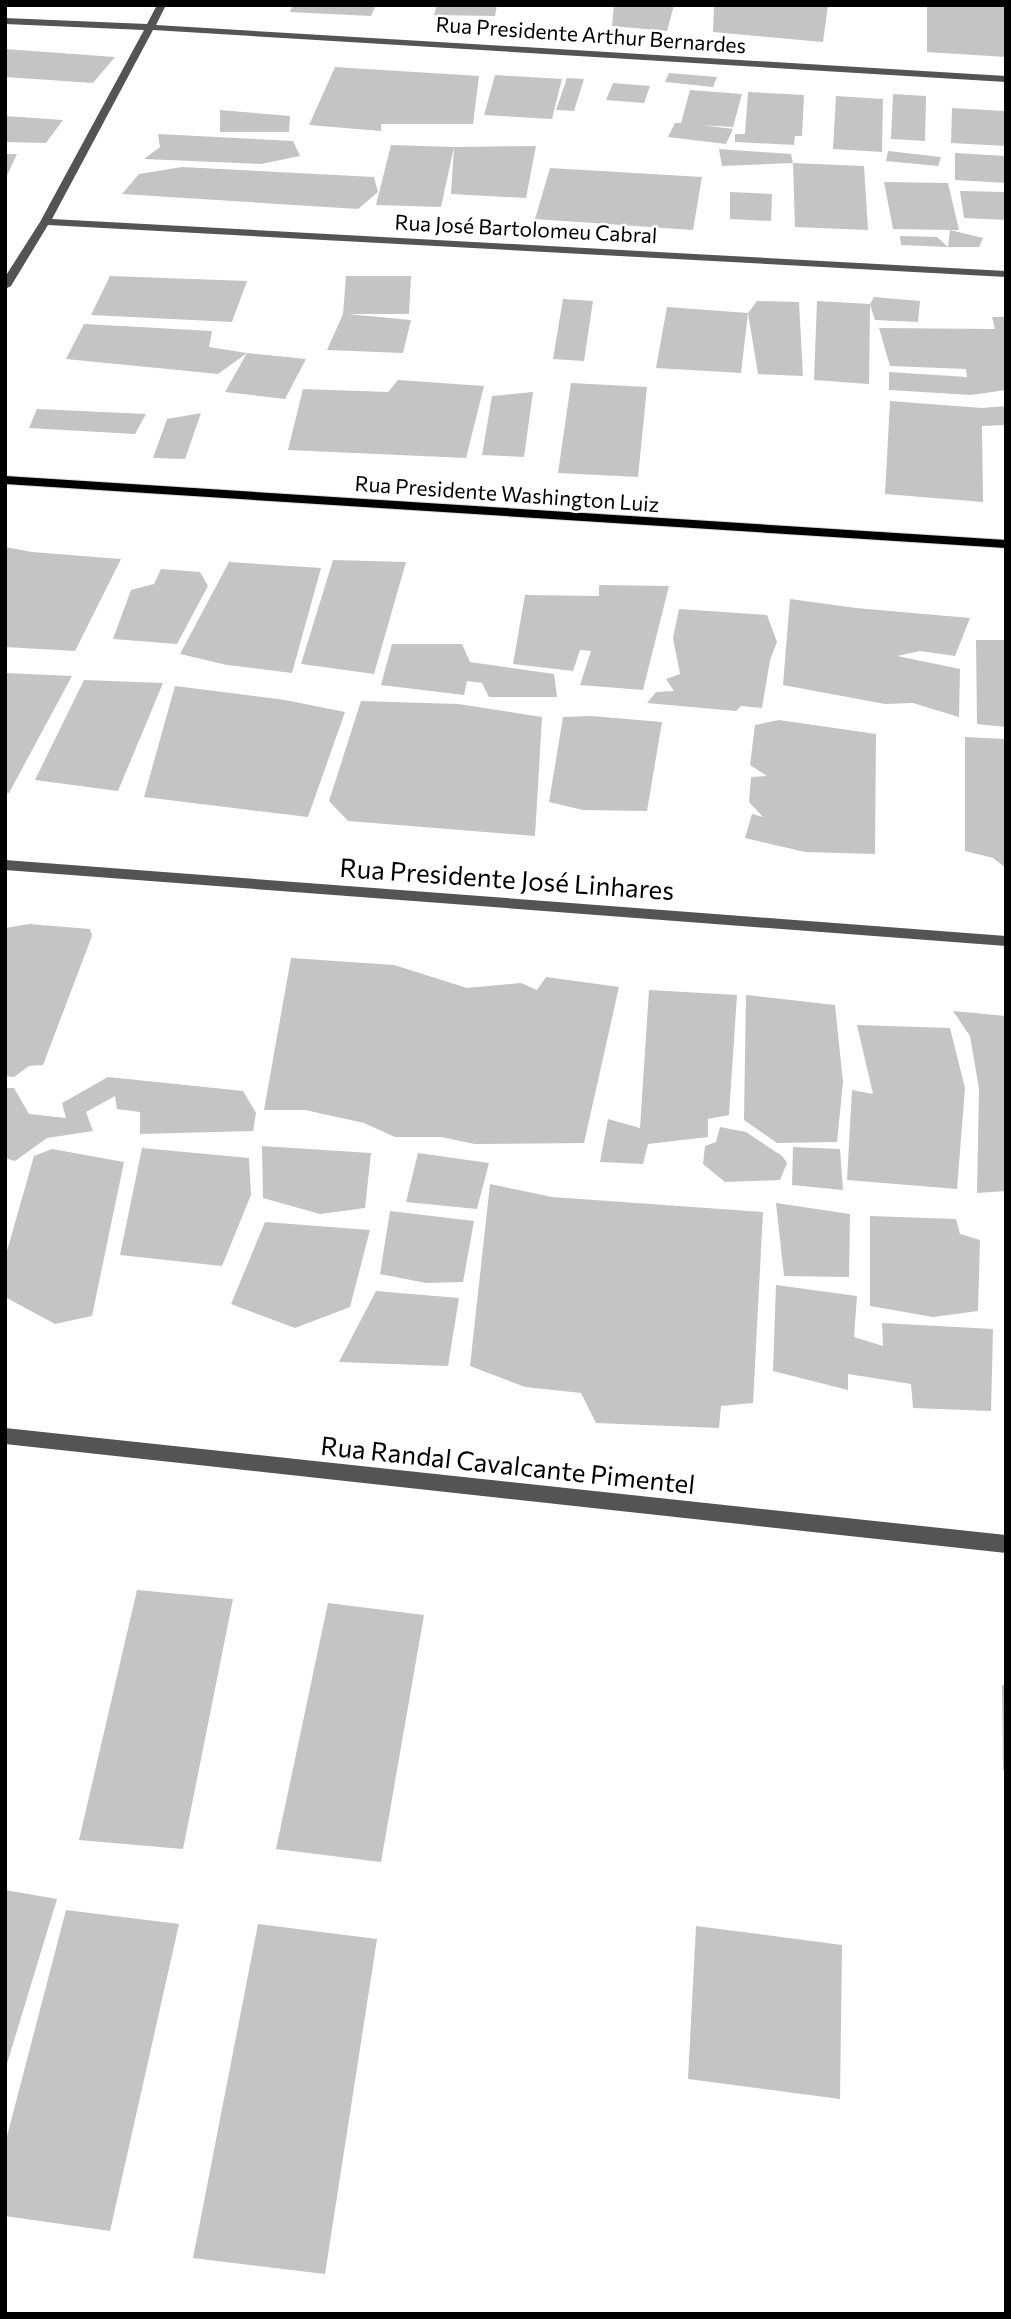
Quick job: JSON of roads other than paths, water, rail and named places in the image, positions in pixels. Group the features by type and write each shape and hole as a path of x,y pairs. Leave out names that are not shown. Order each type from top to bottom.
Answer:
{"main road":[{"name":"Rua Presidente Washington Luiz","path":"5,480 1006,544"}],"street":[{"path":"5,286 45,222 162,5"},
{"name":"Rua Presidente Arthur Bernardes","path":"5,21 149,27 1006,79"},
{"name":"Rua José Bartolomeu Cabral","path":"45,222 1006,274"},
{"name":"Rua Presidente José Linhares","path":"5,865 1006,941"},
{"name":"Rua Randal Cavalcante Pimentel","path":"5,1436 1006,1544"}]}
